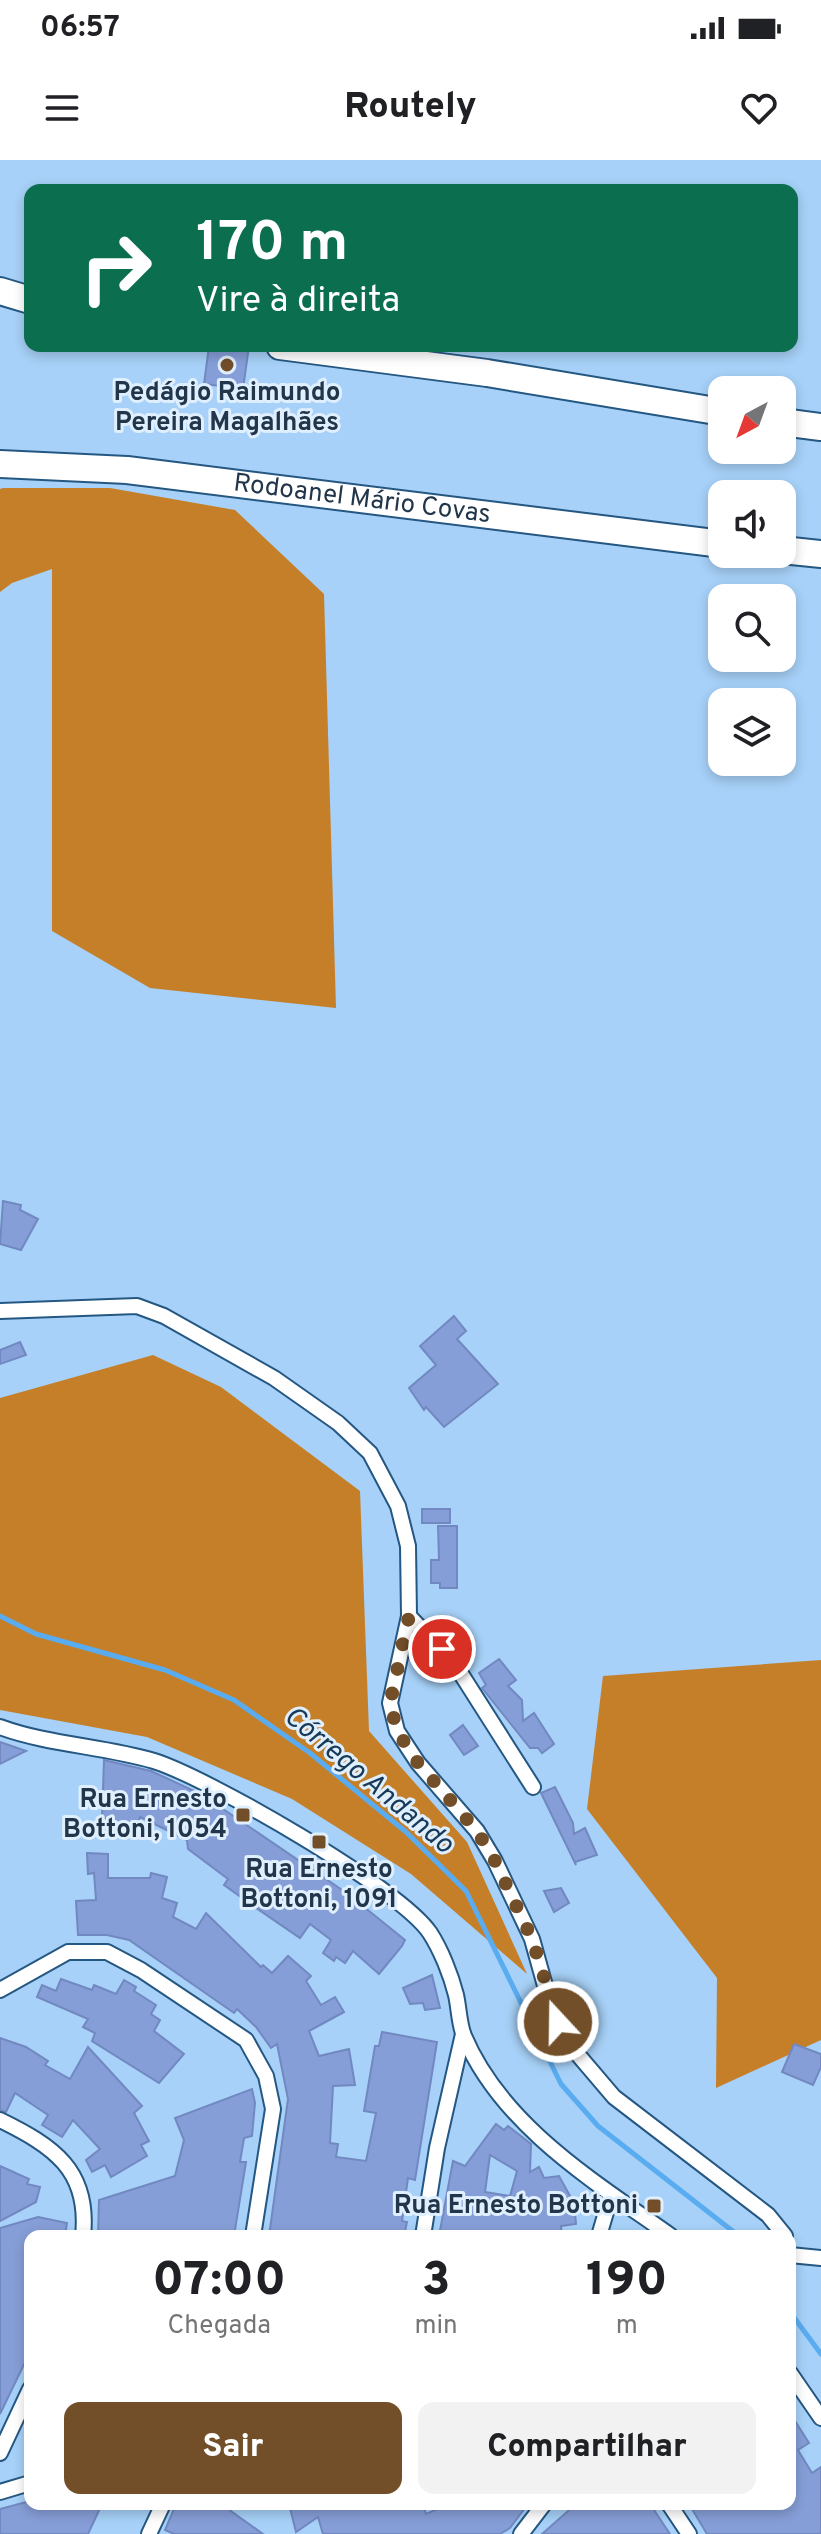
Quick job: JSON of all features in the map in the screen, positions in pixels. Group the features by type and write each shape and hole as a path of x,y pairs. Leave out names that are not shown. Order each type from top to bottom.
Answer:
{"highway":[{"path":"0,291 24,298"},
{"path":"326,352 487,373 708,410"},
{"path":"796,424 821,427"},
{"name":"Rodoanel Mário Covas","path":"0,464 127,470 708,542"},
{"path":"796,551 821,554"}],"street":[{"path":"0,1311 137,1306 207,1339 338,1423 370,1453 398,1506 408,1546 409,1616 390,1703 397,1731 418,1763 477,1831 495,1861 532,1939 549,2000 568,2043 614,2097 768,2215 780,2230"},
{"path":"409,1616 456,1666 533,1787"},
{"path":"0,1727 49,1740 111,1750 187,1773 343,1865 412,1912 431,1934 455,1991 463,2034 483,2072 532,2130 611,2195 662,2230"},
{"path":"0,1990 68,1952 107,1952 141,1970 246,2040 266,2076 273,2109 254,2230"},
{"path":"424,2230 437,2148 463,2034"},
{"path":"0,2120 49,2148 73,2172 80,2187 83,2230"},
{"path":"601,2230 611,2195"},
{"path":"796,2255 821,2258"},
{"path":"796,2382 821,2418"},
{"path":"0,2453 24,2402"},
{"path":"0,2492 24,2485"},
{"path":"149,2534 160,2510"},
{"path":"521,2534 539,2510"},
{"path":"673,2510 689,2534"}],"shaded area":[{"path":"110,488 235,510 324,594 336,1008 150,988 52,931 52,569 12,583 0,592 0,489"},
{"path":"153,1355 221,1387 360,1491 369,1731 467,1842 527,1974 411,1874 292,1799 147,1737 0,1710 0,1398"},
{"path":"821,1660 821,2040 716,2088 717,1978 587,1809 603,1676"}],"building":[{"name":"Pedágio Raimundo Pereira Magalhães","path":"208,352 248,352 243,389 204,384"},
{"path":"3,1201 21,1205 20,1210 38,1219 21,1250 0,1244"},
{"path":"454,1316 466,1331 457,1339 498,1384 444,1427 426,1407 424,1410 409,1388 436,1365 420,1346"},
{"path":"20,1342 26,1355 0,1364 0,1350"},
{"path":"422,1509 450,1509 450,1523 422,1523"},
{"path":"438,1526 457,1526 457,1588 440,1588 440,1583 431,1583 431,1560 439,1560"},
{"path":"499,1659 516,1680 508,1686 522,1700 523,1721 534,1713 554,1744 542,1753 538,1748 530,1748 482,1688 486,1685 479,1673"},
{"path":"463,1725 478,1746 464,1755 450,1735"},
{"path":"0,1742 26,1751 0,1764"},
{"path":"104,1760 151,1771 201,1794 348,1894 405,1940 402,1946 379,1974 353,1951 345,1963 336,1957 334,1961 323,1953 331,1940 310,1924 300,1938 249,1903 224,1885 228,1879 188,1849 187,1840 140,1817 136,1830 102,1817"},
{"path":"555,1787 573,1823 574,1834 585,1828 597,1855 575,1862 576,1865 541,1793"},
{"path":"87,1853 108,1854 108,1878 150,1878 151,1873 167,1877 162,1898 177,1903 173,1917 196,1929 206,1913 261,1967 263,1965 272,1973 288,1956 311,1976 306,1981 321,2005 335,1997 344,2012 309,2031 319,2056 349,2049 355,2085 333,2086 330,2143 338,2144 336,2157 366,2161 376,2113 364,2111 375,2046 379,2046 382,2032 437,2042 415,2180 408,2178 402,2221 407,2222 405,2230 270,2230 288,2099 277,2044 271,2048 256,2027 237,2009 234,2013 129,1940 107,1935 78,1935 76,1901 96,1900 94,1873 88,1874"},
{"path":"561,1888 569,1903 554,1912 544,1891"},
{"path":"432,1975 440,2008 425,2010 423,2003 410,2004 403,1988"},
{"path":"61,1979 92,1990 94,1985 116,1994 124,1980 136,1987 134,1991 156,2005 151,2014 160,2020 154,2031 184,2054 159,2083 92,2041 95,2033 83,2027 88,2019 37,1997 42,1985 56,1991"},
{"path":"0,2038 26,2047 48,2061 45,2065 70,2079 88,2047 142,2106 134,2113 149,2141 141,2145 147,2156 111,2177 105,2165 92,2172 86,2160 100,2149 73,2120 62,2137 42,2125 48,2115 15,2093 6,2112 0,2110"},
{"path":"794,2044 821,2054 821,2067 813,2085 782,2072"},
{"path":"252,2089 255,2103 252,2136 244,2138 240,2162 246,2162 235,2230 98,2230 99,2200 175,2176 184,2140 175,2118"},
{"path":"496,2124 504,2130 508,2126 531,2144 530,2172 539,2167 544,2178 559,2176 574,2203 576,2224 561,2226 561,2230 440,2230 453,2161 465,2166","holes":["490,2155 517,2171 510,2196 485,2192"]},
{"path":"0,2166 29,2179 27,2184 40,2187 36,2202 0,2221"},
{"path":"38,2217 67,2223 66,2230 24,2230 24,2364 0,2414 0,2228"},
{"path":"796,2422 809,2443 798,2450 812,2473 821,2467 821,2534 707,2534 693,2510 796,2510"},
{"path":"24,2503 24,2510 99,2510 88,2534 0,2534 0,2509"},
{"path":"173,2510 229,2510 263,2534 174,2534 165,2530"},
{"path":"290,2510 425,2510 426,2514 435,2510 524,2510 510,2528 500,2534 323,2534 318,2517 296,2532"},
{"path":"569,2510 654,2510 670,2534 542,2534"}],"waterway":[{"name":"Córrego Andando","path":"0,1616 36,1634 165,1670 234,1700 310,1753 406,1832 466,1891 561,2084 598,2126 731,2230"},
{"name":"Córrego Andando","path":"796,2320 821,2354"}],"place":[{"name":"Pedágio Raimundo Pereira Magalhães","path":"227,365"},
{"name":"Rua Ernesto Bottoni, 1054","path":"243,1815"},
{"name":"Rua Ernesto Bottoni, 1091","path":"319,1842"},
{"name":"Rua Ernesto Bottoni","path":"654,2206"}],"route":[{"path":"442,1649 409,1616 390,1703 397,1731 418,1763 477,1831 495,1861 532,1939 558,2022"}]}
